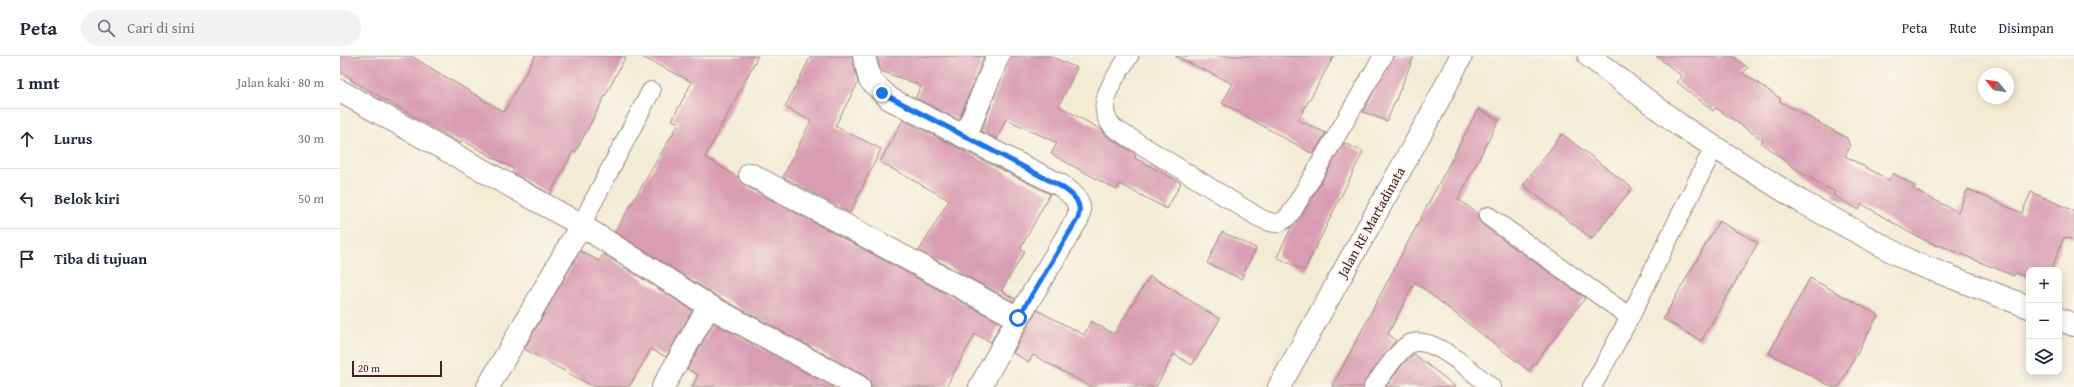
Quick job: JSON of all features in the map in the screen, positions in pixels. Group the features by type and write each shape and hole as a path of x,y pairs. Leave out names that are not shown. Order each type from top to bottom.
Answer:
{"main road":[{"path":"864,56 870,80 882,93 1060,186 1073,194 1078,203 1080,211 1078,218 1018,318 980,387"},
{"path":"965,137 998,56"},
{"name":"Jalan RE Martadinata","path":"1279,387 1432,113 1462,56"},
{"path":"1589,56 1681,126 1802,202 1912,262 2026,306"},
{"path":"340,91 581,226 824,379 859,387"},
{"path":"750,174 1018,318"},
{"path":"488,387 581,226"},
{"path":"663,387 709,306"},
{"path":"2062,320 2074,325"}],"lane":[{"path":"1129,56 1107,90 1104,98 1105,114 1108,123 1258,217 1272,223 1279,223 1287,218 1293,210 1383,56"},
{"path":"581,226 651,91"},
{"path":"1592,387 1630,317 1714,147"},
{"path":"1488,216 1630,317"},
{"path":"1373,387 1402,351 1410,344 1422,343 1435,346 1445,352 1491,387"}],"building":[{"path":"340,56 411,56 504,112 535,56 626,56 575,153 573,152 550,194 512,173 514,169 462,140 460,143 351,80 352,79 340,72"},
{"path":"640,56 758,56 705,157 738,177 744,185 1001,323 991,342 975,334 946,387 871,387 870,381 865,376 715,295 615,232 679,123 672,120 692,82"},
{"path":"811,56 852,56 858,83 835,126 881,149 850,213 783,177 811,121 785,107"},
{"path":"877,56 984,56 959,120 915,98 921,87 916,85 917,84 881,71"},
{"path":"1010,56 1050,56 1077,68 1059,106 1102,130 1108,137 1136,154 1135,158 1181,183 1167,209 1120,184 1117,190 1051,154 1057,143 1006,119 997,139 981,131"},
{"path":"1175,56 1334,56 1298,120 1326,133 1313,154 1222,103 1233,84"},
{"path":"1393,56 1414,56 1387,121 1363,112"},
{"path":"1656,56 1733,56 1748,68 1743,73 1781,99 1779,101 1847,138 1850,147 1845,156 1889,180 1893,173 1915,186 1913,189 1958,212 1968,189 2022,213 2031,192 2074,211 2074,240 2064,237 2052,267 2026,267 2026,277 2015,273 2014,276 1939,245 1938,246 1910,233 1862,204 1859,210 1833,195 1835,192 1800,172 1761,143 1763,140 1716,108 1713,111 1677,82 1682,76"},
{"path":"1478,109 1499,120 1458,199 1478,214 1478,220 1482,225 1585,298 1529,371 1415,282 1388,334 1396,340 1365,381 1363,387 1332,387"},
{"path":"903,120 1050,194 1020,249 1025,251 1001,291 1015,299 1013,301 919,251 949,200 880,162"},
{"path":"1562,134 1632,188 1592,239 1523,185"},
{"path":"1344,143 1363,152 1304,271 1277,257 1291,228 1302,215"},
{"path":"1719,221 1758,243 1701,341 1663,319"},
{"path":"1222,232 1256,248 1241,279 1207,263"},
{"path":"580,251 599,261 603,254 692,310 666,357 651,349 629,387 594,387 524,349"},
{"path":"1150,276 1220,319 1192,365 1174,354 1156,387 1091,387 1033,355 1029,362 1013,353 1037,310 1084,335 1091,321 1114,334"},
{"path":"1810,278 1878,315 1839,387 1832,387 1769,353"},
{"path":"714,323 833,387 692,387 698,375 687,369"},
{"path":"1414,354 1456,387 1386,387 1403,364"}],"route":[{"path":"882,93 890,99 1073,194 1080,211 1078,218 1018,318"}]}
